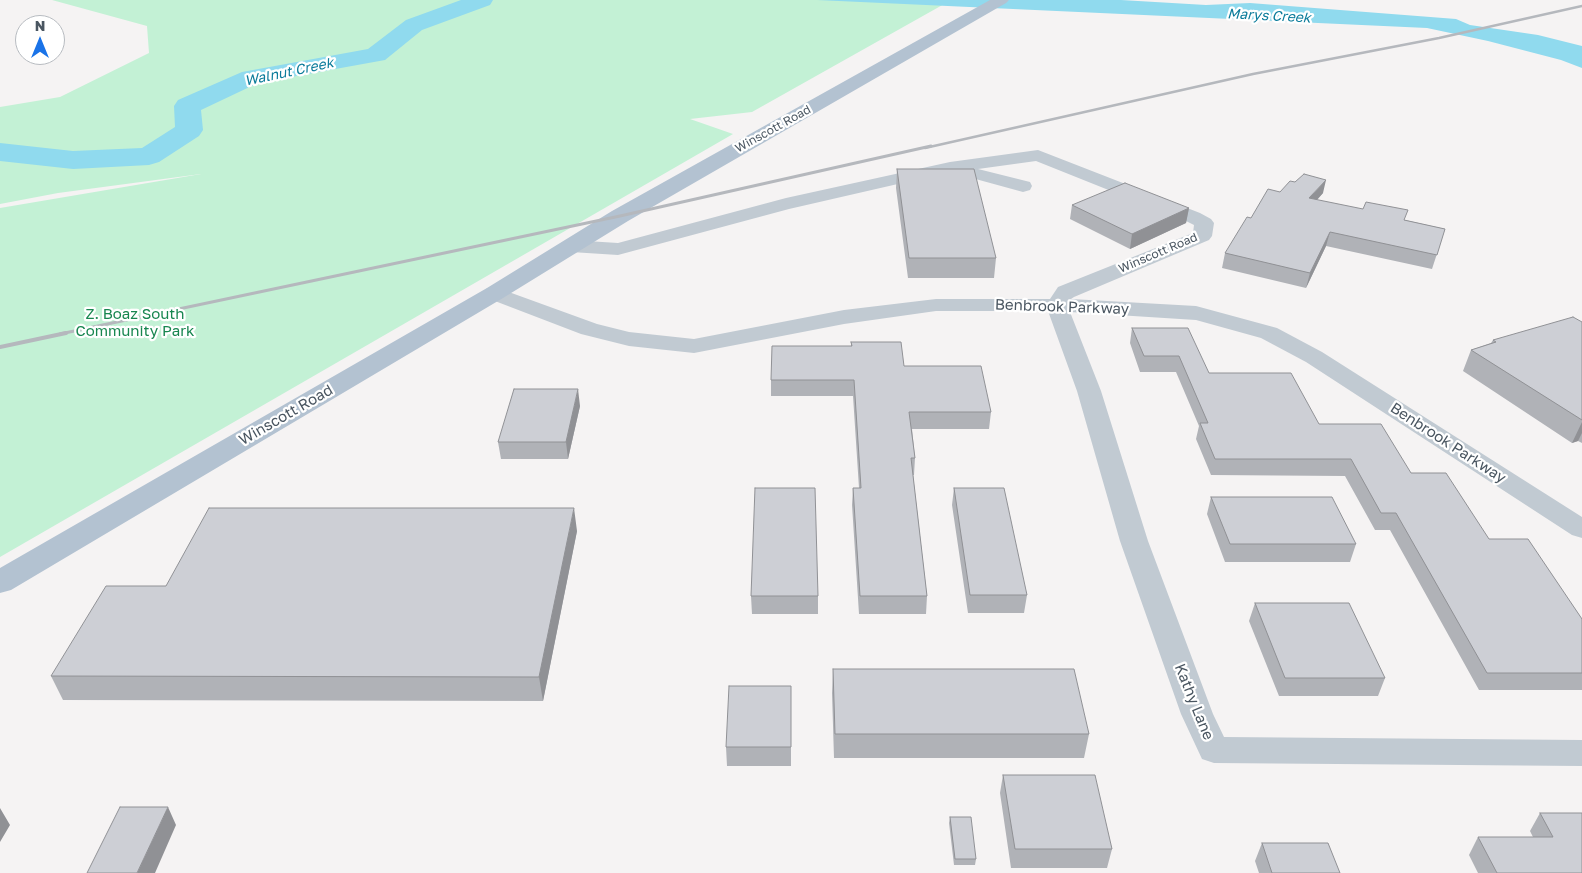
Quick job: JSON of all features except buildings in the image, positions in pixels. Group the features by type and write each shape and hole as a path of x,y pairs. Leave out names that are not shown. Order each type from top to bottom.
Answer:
{"main road":[{"name":"Winscott Road","path":"0,582 495,293 686,178 1001,0"}],"street":[{"name":"Winscott Road","path":"571,246 618,249 786,204 950,167 1038,155 1204,223 1202,236 1066,292 1056,305"},
{"name":"Winscott Road","path":"950,167 1023,186"},
{"name":"Benbrook Parkway","path":"495,293 589,329 629,339 694,346 844,317 936,305 1056,305 1196,313 1269,333 1314,357 1582,529"},
{"name":"Kathy Lane","path":"1056,305 1089,391 1134,541 1197,714 1214,750 1582,752"}],"green space":[{"name":"Z. Boaz South Community Park","path":"52,0 937,0 946,3 752,112 690,119 733,134 0,557 0,208 201,174 58,193 0,204 0,107 60,97 149,53 147,26"}],"water":[{"name":"Marys Creek","path":"817,0 1121,0 1206,5 1250,3 1456,19 1470,25 1538,35 1582,46 1582,68 1561,60 1488,41 1427,28"}],"waterway":[{"name":"Walnut Creek","path":"0,152 73,160 149,156 189,130 187,106 251,77 376,55 414,25 482,0"}],"railway":[{"path":"925,148 1253,74 1439,38 1582,6"},
{"path":"60,334 620,216 931,146"},
{"path":"0,347 66,333"}]}
